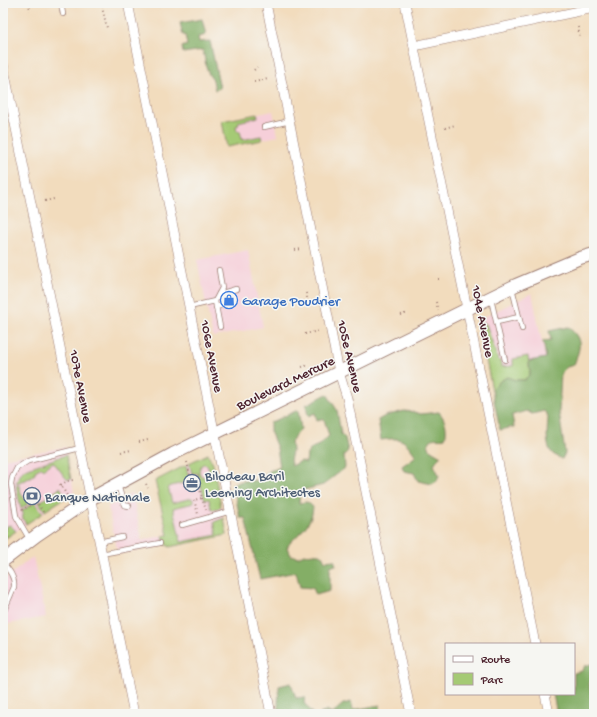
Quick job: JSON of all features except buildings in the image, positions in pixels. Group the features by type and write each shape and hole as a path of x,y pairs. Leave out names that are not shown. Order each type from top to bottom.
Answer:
{"street":[{"name":"106e Avenue","path":"128,3 271,714"},
{"name":"105e Avenue","path":"266,3 339,372 347,398 411,714"},
{"name":"104e Avenue","path":"405,3 535,643"},
{"path":"414,46 594,8"},
{"name":"107e Avenue","path":"3,64 134,714"},
{"name":"Boulevard Mercure","path":"3,562 30,540 90,499 118,483 512,287 580,258 594,254"},
{"path":"545,695 549,714"}],"lane":[{"path":"61,3 63,14"},
{"path":"264,127 290,121"},
{"path":"219,270 222,288 215,301 220,327"},
{"path":"512,287 522,329"},
{"path":"219,294 236,289"},
{"path":"491,298 505,360"},
{"path":"189,307 215,301"},
{"path":"216,307 226,304"},
{"path":"497,322 519,317"},
{"path":"30,540 16,516 11,484 14,472 28,461 80,448"},
{"path":"118,483 124,504 129,506"},
{"path":"182,525 231,511"},
{"path":"99,542 122,537"},
{"path":"101,554 160,543"},
{"path":"3,562 10,573 14,587 3,612"}],"path":[{"path":"29,3 30,11"},
{"path":"101,3 107,28"},
{"path":"578,27 580,38"},
{"path":"254,70 257,67"},
{"path":"254,82 268,79"},
{"path":"445,128 455,125"},
{"path":"45,201 54,199"},
{"path":"295,250 302,249"},
{"path":"306,293 309,306 307,306"},
{"path":"436,302 438,310"},
{"path":"401,315 405,314 404,311"},
{"path":"305,334 318,331"},
{"path":"302,367 306,366 308,363"},
{"path":"139,442 148,440"},
{"path":"121,452 131,450"},
{"path":"187,462 191,480"},
{"path":"190,476 196,474 203,499 194,500"},
{"path":"68,497 60,485 67,481 73,480"},
{"path":"146,484 148,488"},
{"path":"22,511 36,501 44,513"}],"shaded area":[{"path":"273,111 278,136 227,147 222,122"},
{"path":"248,250 263,327 213,337 197,260"},
{"path":"532,293 550,382 492,390 480,330 480,319"},
{"path":"65,447 74,492 6,538 3,519 3,459"},
{"path":"208,454 213,464 227,535 169,547 168,545 165,545 118,554 108,507 132,493 142,540 167,535 155,481"},
{"path":"33,557 46,617 3,625 3,580"}],"green space":[{"path":"202,19 206,35 198,37 199,42 210,41 220,88 215,90 213,80 207,70 203,50 183,53 182,47 187,45 180,23"},
{"path":"257,114 258,117 238,122 239,125 236,126 237,131 240,131 242,140 261,136 262,140 227,147 222,121"},
{"path":"480,321 486,324 498,359 501,362 501,367 513,366 513,359 528,356 530,374 524,380 515,380 507,377 500,381 492,390 480,330"},
{"path":"568,327 577,336 579,340 579,348 574,365 567,367 561,373 559,412 565,453 562,459 553,454 548,446 548,416 544,411 532,414 527,411 512,415 514,427 500,430 492,390 500,381 507,377 515,380 525,380 530,374 529,361 546,358 543,341 551,340 549,331"},
{"path":"327,394 337,410 341,434 345,438 348,451 344,455 345,468 323,485 300,491 299,503 307,502 313,507 312,515 305,527 287,548 291,555 298,557 304,554 317,554 322,555 325,561 334,560 336,565 330,566 330,591 316,595 313,588 300,587 296,572 260,579 245,518 240,518 233,484 242,481 260,480 269,471 280,467 277,448 270,431 270,423 298,410 301,429 291,442 292,451 290,461 292,466 301,461 306,463 307,454 312,448 319,445 329,436 324,419 317,420 315,413 308,416 306,405"},
{"path":"404,411 421,414 439,412 443,418 446,427 445,438 433,439 428,445 431,450 441,456 434,465 439,475 437,481 432,484 418,481 414,473 404,471 402,466 416,456 402,440 381,440 378,420 385,416"},
{"path":"208,454 213,464 221,506 218,509 214,510 211,508 209,499 205,500 197,473 192,474 189,463","holes":["203,464 208,467 209,472 203,477 199,473 199,469"]},
{"path":"66,455 71,479 66,479 53,462 44,469 42,467 35,471 35,474 24,481 23,480 16,484 19,475 25,469"},
{"path":"186,465 190,481 168,487 172,503 192,498 194,503 173,508 181,542 217,535 214,522 224,518 227,535 169,547 168,545 165,545 163,536 168,535 155,481"},
{"path":"19,485 22,496 29,503 21,509 16,486"},
{"path":"60,487 66,497 45,511 38,501 41,501"},
{"path":"35,502 43,513 26,524 23,519 22,511"},
{"path":"10,525 16,531 6,538 5,527"},
{"path":"594,663 594,681 589,682 590,689 594,695 594,714 557,714 553,695 575,695 575,673 582,671 585,666"},
{"path":"291,683 296,698 305,697 304,703 313,714 279,714 279,686"},
{"path":"351,702 353,710 380,705 381,713 379,714 332,714 343,704"},
{"path":"327,710 332,714 320,714"}],"place":[{"name":"Garage Poudrier","path":"229,300"},
{"name":"Bilodeau Baril Leeming Architectes","path":"192,483"},
{"name":"Banque Nationale","path":"32,496"}]}
